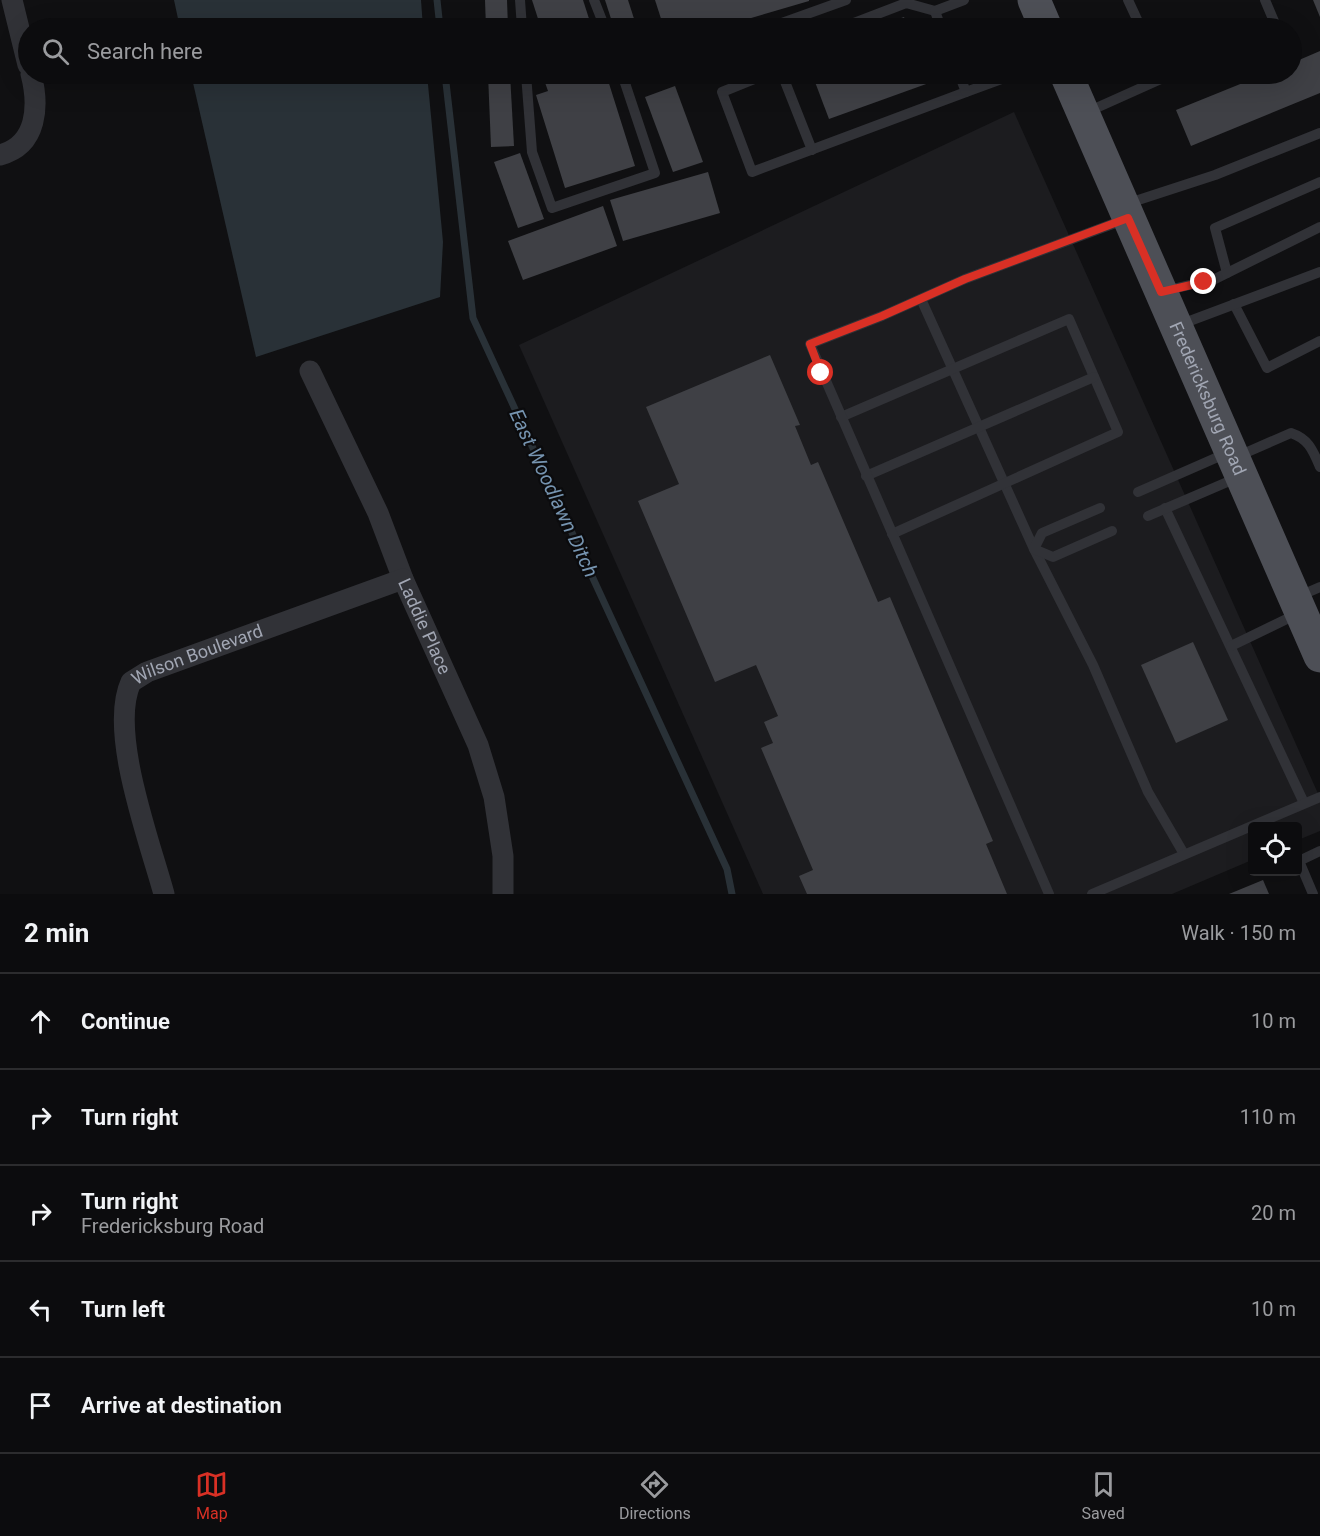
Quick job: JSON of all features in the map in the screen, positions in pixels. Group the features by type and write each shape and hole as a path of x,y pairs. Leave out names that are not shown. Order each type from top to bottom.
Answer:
{"main road":[{"path":"1034,0 1042,18"},
{"name":"Fredericksburg Road","path":"1070,84 1235,462 1305,599 1320,656"}],"street":[{"path":"12,0 18,24"},
{"path":"0,155 24,143 31,129 36,94 34,84"},
{"name":"Laddie Place","path":"310,370 378,513 403,579 478,745 494,797 503,856 503,894"},
{"name":"Wilson Boulevard","path":"164,894 125,746 124,703 131,682 147,672 403,579"}],"lane":[{"path":"520,0 521,18"},
{"path":"594,0 601,18"},
{"path":"796,18 846,0"},
{"path":"867,18 906,3 935,11 964,0"},
{"path":"1128,0 1136,18"},
{"path":"1265,0 1273,18"},
{"path":"935,11 937,18"},
{"path":"527,84 532,152 552,208 655,173 625,84"},
{"path":"742,84 722,92 752,172 987,84"},
{"path":"786,84 812,150"},
{"path":"963,84 966,92"},
{"path":"1083,114 1147,84"},
{"path":"1049,894 810,344 985,273 1126,211 1320,134"},
{"path":"1227,273 1215,228 1320,182"},
{"path":"1161,292 1215,279 1320,227"},
{"path":"1176,326 1320,272"},
{"path":"921,299 1034,549 1093,665 1149,792 1184,854"},
{"path":"1234,304 1267,368 1320,341"},
{"path":"841,417 1069,319 1118,432 892,534"},
{"path":"866,476 1094,378"},
{"path":"1148,516 1165,508 1235,462 1291,433 1310,444 1320,468"},
{"path":"1138,492 1235,462"},
{"path":"1034,549 1042,533 1100,508"},
{"path":"1165,508 1304,803"},
{"path":"1034,549 1053,557 1112,531"},
{"path":"1231,646 1305,599"},
{"path":"1092,894 1240,829 1320,797"},
{"path":"1313,894 1299,861 1320,852"}],"shaded area":[{"path":"174,0 421,0 422,18 178,18"},
{"path":"193,84 428,84 443,242 440,297 256,357"},
{"path":"1014,112 1320,798 1320,831 1302,838 1302,822 1248,822 1248,862 1172,894 763,894 519,345"}],"building":[{"path":"485,0 507,0 508,18 486,18"},
{"path":"532,0 583,0 589,18 538,18"},
{"path":"605,0 628,0 634,18 611,18"},
{"path":"655,0 809,0 751,18 661,18"},
{"path":"1313,0 1320,0 1320,17"},
{"path":"1320,51 1320,93 1191,146 1176,110 1240,84 1302,84 1302,59"},
{"path":"488,84 511,84 514,146 491,147"},
{"path":"546,84 609,84 635,166 565,188 536,95 548,91"},
{"path":"816,84 926,84 829,119"},
{"path":"675,86 703,162 673,172 645,97"},
{"path":"520,153 544,219 518,228 494,162"},
{"path":"708,172 720,213 623,241 610,200"},
{"path":"603,206 617,246 523,280 508,241"},
{"path":"770,355 800,425 795,426 811,465 818,462 878,602 890,597 993,841 986,844 1007,894 807,894 799,876 813,870 761,748 773,743 764,722 778,716 756,665 715,682 638,501 679,484 646,407"},
{"path":"1193,642 1228,720 1176,743 1141,665"},
{"path":"1263,880 1269,894 1229,894"}],"waterway":[{"name":"East Woodlawn Ditch","path":"437,0 439,18"},
{"name":"East Woodlawn Ditch","path":"446,84 473,318 727,869 732,894"}],"route":[{"path":"821,373 810,344 882,316 965,279 1053,248 1128,218 1161,292 1204,282"}]}
